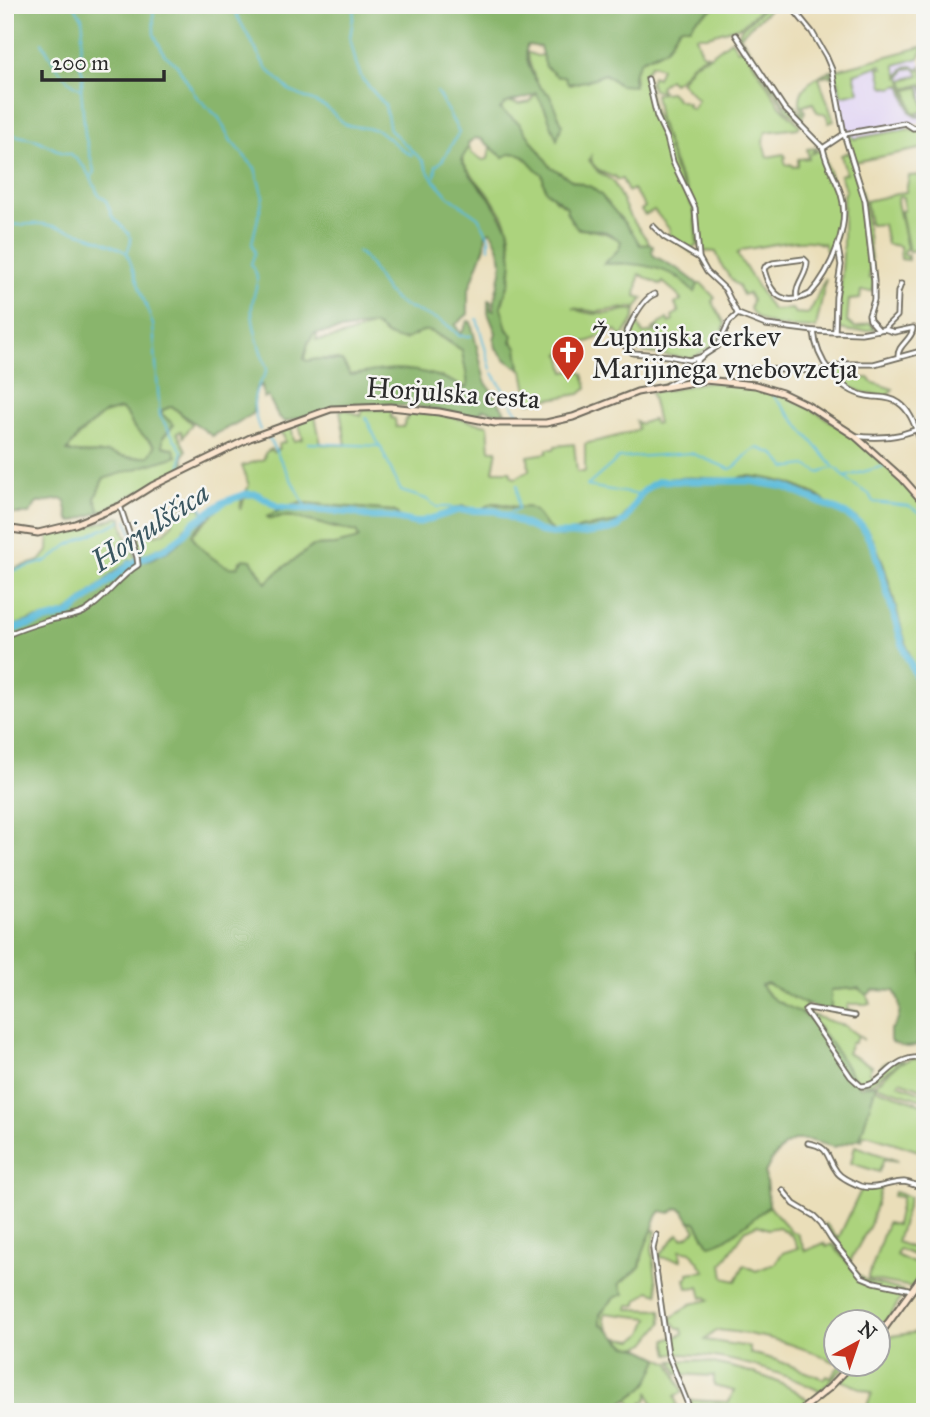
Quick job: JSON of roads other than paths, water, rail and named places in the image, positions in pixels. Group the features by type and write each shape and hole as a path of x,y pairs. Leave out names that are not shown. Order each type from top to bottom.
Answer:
{"street":[{"path":"790,5 805,22 832,70 844,134 866,208 874,281 874,300 869,315 870,320 882,330"},
{"path":"736,35 783,108 823,148 843,202 838,246 841,265 836,296 835,332"},
{"path":"648,79 653,106 667,138 673,162 695,208 699,258 707,272 725,289 738,314 766,326 814,331 894,332 913,328 899,349 898,357"},
{"path":"823,148 844,134 905,123 913,128 925,127"},
{"path":"653,226 664,237 699,258"},
{"path":"797,299 796,289 807,268 804,259 773,263 765,267 765,275 779,299 797,299 814,289 838,246"},
{"path":"882,330 897,316 901,284"},
{"path":"655,293 640,305 624,339 625,346 633,353 689,360 701,357"},
{"path":"666,387 685,375 701,357 718,346 729,322 738,314"},
{"path":"814,331 819,352 828,369 841,383 857,394 887,398 901,404 925,452"},
{"path":"751,369 808,371 846,364 874,365 925,350"},
{"name":"Horjulska cesta","path":"5,528 38,533 53,531 120,506 152,486 250,438 331,409 390,407 439,412 482,422 538,423 573,417 625,395 705,380 755,385 793,398 855,436 925,504"},
{"path":"855,436 894,436 925,425"},
{"path":"5,636 87,610 124,574 138,565 120,506"},
{"path":"855,1016 808,1008 805,1010 851,1077 861,1086 873,1084 905,1059 925,1058"},
{"path":"925,1031 919,1046 925,1058"},
{"path":"807,1143 822,1147 828,1152 839,1175 862,1186 875,1188 904,1182 925,1189"},
{"path":"783,1190 794,1204 821,1223 853,1269 862,1277 911,1292"},
{"path":"656,1235 653,1249 665,1342 691,1412"},
{"path":"892,1318 925,1272"},
{"path":"799,1412 839,1378"}],"waterway":[{"path":"74,5 82,18 83,27 79,61 83,75 81,89 85,135 94,171 91,178 98,194 106,200 112,216 129,234 131,241 127,253 153,325 160,416 182,451 181,468"},
{"path":"153,5 154,34 164,54 177,65 196,96 219,118 231,141 255,168 263,197 252,243 255,253 251,264 257,277 252,306 253,320 267,369 256,390 254,401 260,430"},
{"path":"231,5 266,68 290,91 326,107 346,125 378,130 412,155"},
{"path":"352,5 354,12 350,38 356,63 362,79 385,105 390,130 423,161 430,175 448,196 478,217 489,237 489,248"},
{"path":"42,42 63,74 80,89"},
{"path":"435,176 436,166 442,161 459,132 437,92"},
{"path":"5,133 37,140 71,154 90,177"},
{"path":"5,222 15,225 43,224 64,229 97,239 127,253"},
{"path":"357,252 367,260 394,299 410,309 437,319 459,336 471,336"},
{"path":"477,319 491,369"},
{"path":"493,373 518,414"},
{"path":"771,393 833,466"},
{"path":"366,418 379,445"},
{"path":"267,435 307,509"},
{"path":"308,443 380,446 401,491 426,499 437,507 450,507 457,511"},
{"path":"640,495 587,486 619,458 691,453 730,469 758,448 774,454 786,468 806,465 820,473 836,468 851,483 869,494 873,502 909,506 924,515"},
{"path":"845,477 884,466"},
{"name":"Horjulščica","path":"5,631 69,614 130,564 166,548 192,524 224,502 246,494 257,494 278,507 355,513 417,523 459,510 496,511 550,534 581,534 619,526 627,518 640,495 659,481 750,481 785,487 846,514 862,526 874,548 905,652 925,695"},
{"path":"503,514 518,510 517,485"},
{"path":"196,498 207,515"},
{"path":"127,520 140,560"},
{"path":"5,573 48,561 68,545 121,521"}],"place":[{"name":"Župnijska cerkev Marijinega vnebovzetja","path":"568,382"}]}
